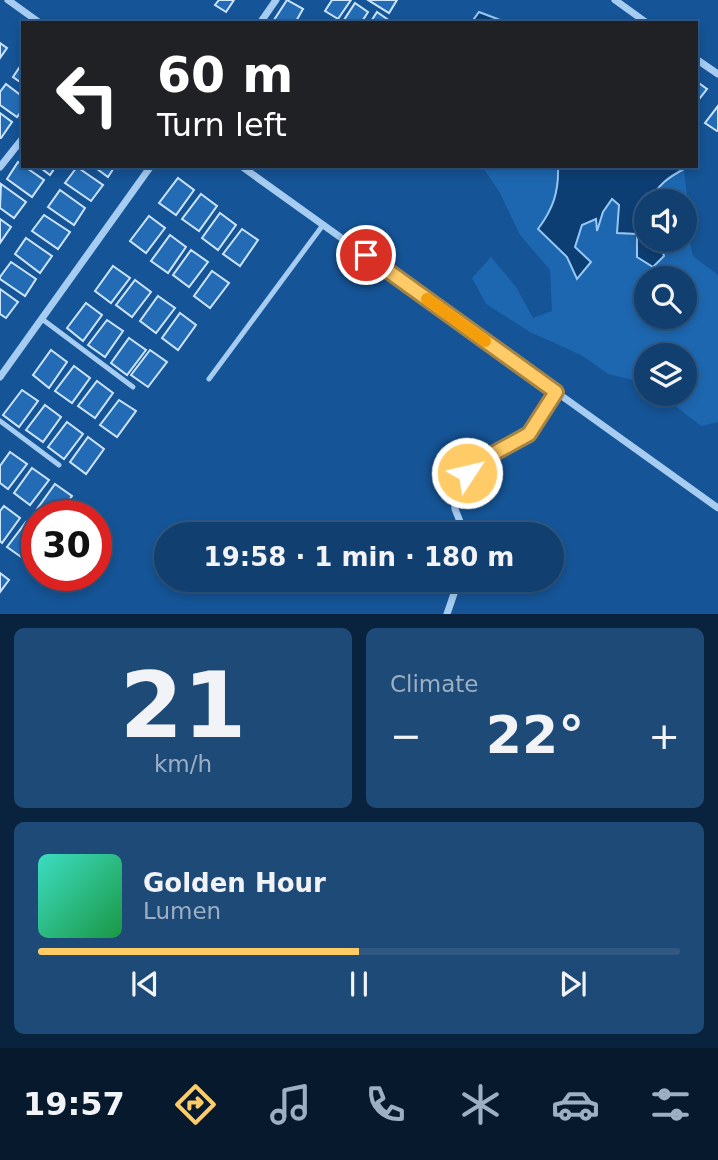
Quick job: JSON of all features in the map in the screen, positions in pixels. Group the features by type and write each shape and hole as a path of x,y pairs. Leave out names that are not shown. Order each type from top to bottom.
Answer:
{"street":[{"path":"8,0 37,21"},
{"path":"261,21 276,0"},
{"path":"615,0 644,21"},
{"path":"629,10 631,0"},
{"path":"698,60 718,74"},
{"path":"0,167 21,141"},
{"path":"0,377 150,168"},
{"path":"244,168 718,508"},
{"path":"460,522 455,509 453,485 480,461 529,434 556,392"},
{"path":"447,614 455,592"}],"lane":[{"path":"209,379 323,225"},
{"path":"42,319 133,387"},
{"path":"0,421 59,465"}],"shaded area":[{"path":"479,12 503,21 472,21"},
{"path":"483,168 683,168 686,189 634,189 634,252 692,252 693,256 718,275 718,422 701,426 675,406 697,406 697,343 634,343 634,380 608,374 581,355 530,332 486,304 472,278 491,257 516,287 533,318 552,311 550,270 520,235 499,191"},
{"path":"558,168 684,169 658,189 634,189 634,234 617,233 619,205 612,199 603,212 597,231 596,219 582,225 575,247 591,262 577,279 567,257 538,229 554,200"},
{"path":"637,252 663,252 664,256 654,266 637,257"}],"building":[{"path":"219,0 234,0 226,12 215,5"},
{"path":"287,0 303,9 296,21 273,21"},
{"path":"332,0 351,0 338,19 325,11"},
{"path":"368,0 397,0 389,13"},
{"path":"355,3 368,12 362,21 343,21"},
{"path":"377,12 390,21 371,21"},
{"path":"0,43 7,48 0,58"},
{"path":"21,65 21,83 13,77"},
{"path":"698,82 707,89 698,100"},
{"path":"6,84 21,95 21,112 17,117 0,105 0,92"},
{"path":"718,106 718,130 717,131 705,123"},
{"path":"0,113 12,122 1,138 0,138"},
{"path":"18,162 21,168 27,168 44,180 32,197 7,179"},
{"path":"41,168 55,168 50,175"},
{"path":"78,168 103,185 91,201 65,183"},
{"path":"96,168 114,168 108,177"},
{"path":"178,178 194,190 176,215 159,203"},
{"path":"1,184 26,202 14,218 0,208"},
{"path":"60,190 85,208 74,225 48,207"},
{"path":"201,194 217,206 199,231 182,219"},
{"path":"220,213 236,225 218,250 202,238"},
{"path":"44,215 70,232 58,249 32,231"},
{"path":"149,216 165,228 146,253 130,241"},
{"path":"0,219 11,227 0,243"},
{"path":"242,229 258,240 240,266 223,254"},
{"path":"170,235 186,247 168,273 151,261"},
{"path":"26,238 52,256 40,273 15,254"},
{"path":"191,250 208,262 189,287 173,275"},
{"path":"11,262 36,279 25,296 0,279"},
{"path":"113,266 130,278 111,303 95,291"},
{"path":"212,271 229,283 210,308 194,296"},
{"path":"135,280 151,292 132,317 116,305"},
{"path":"0,289 18,302 6,318 0,314"},
{"path":"158,296 175,308 156,333 140,321"},
{"path":"86,303 102,315 83,341 67,328"},
{"path":"180,313 196,325 178,350 162,338"},
{"path":"107,320 123,331 105,357 88,345"},
{"path":"129,338 146,350 127,375 111,363"},
{"path":"51,350 67,362 49,388 33,375"},
{"path":"150,350 167,362 148,387 131,375"},
{"path":"74,366 90,378 72,403 55,391"},
{"path":"97,381 113,393 95,418 78,406"},
{"path":"22,390 38,401 19,427 3,415"},
{"path":"119,400 136,411 117,437 100,425"},
{"path":"45,405 61,417 43,442 26,430"},
{"path":"67,422 83,434 64,459 48,447"},
{"path":"88,437 104,449 86,474 70,462"},
{"path":"10,452 27,464 8,489 0,483 0,466"},
{"path":"32,468 49,480 34,500 23,500 14,493"},
{"path":"55,484 72,496 69,500 43,500"},
{"path":"4,506 20,518 2,543 0,511"},
{"path":"21,529 21,557 7,547"},
{"path":"0,573 9,580 0,592"}],"slow traffic":[{"path":"427,299 485,341"}],"route":[{"path":"366,255 556,392 529,434 480,461 467,473"}]}
